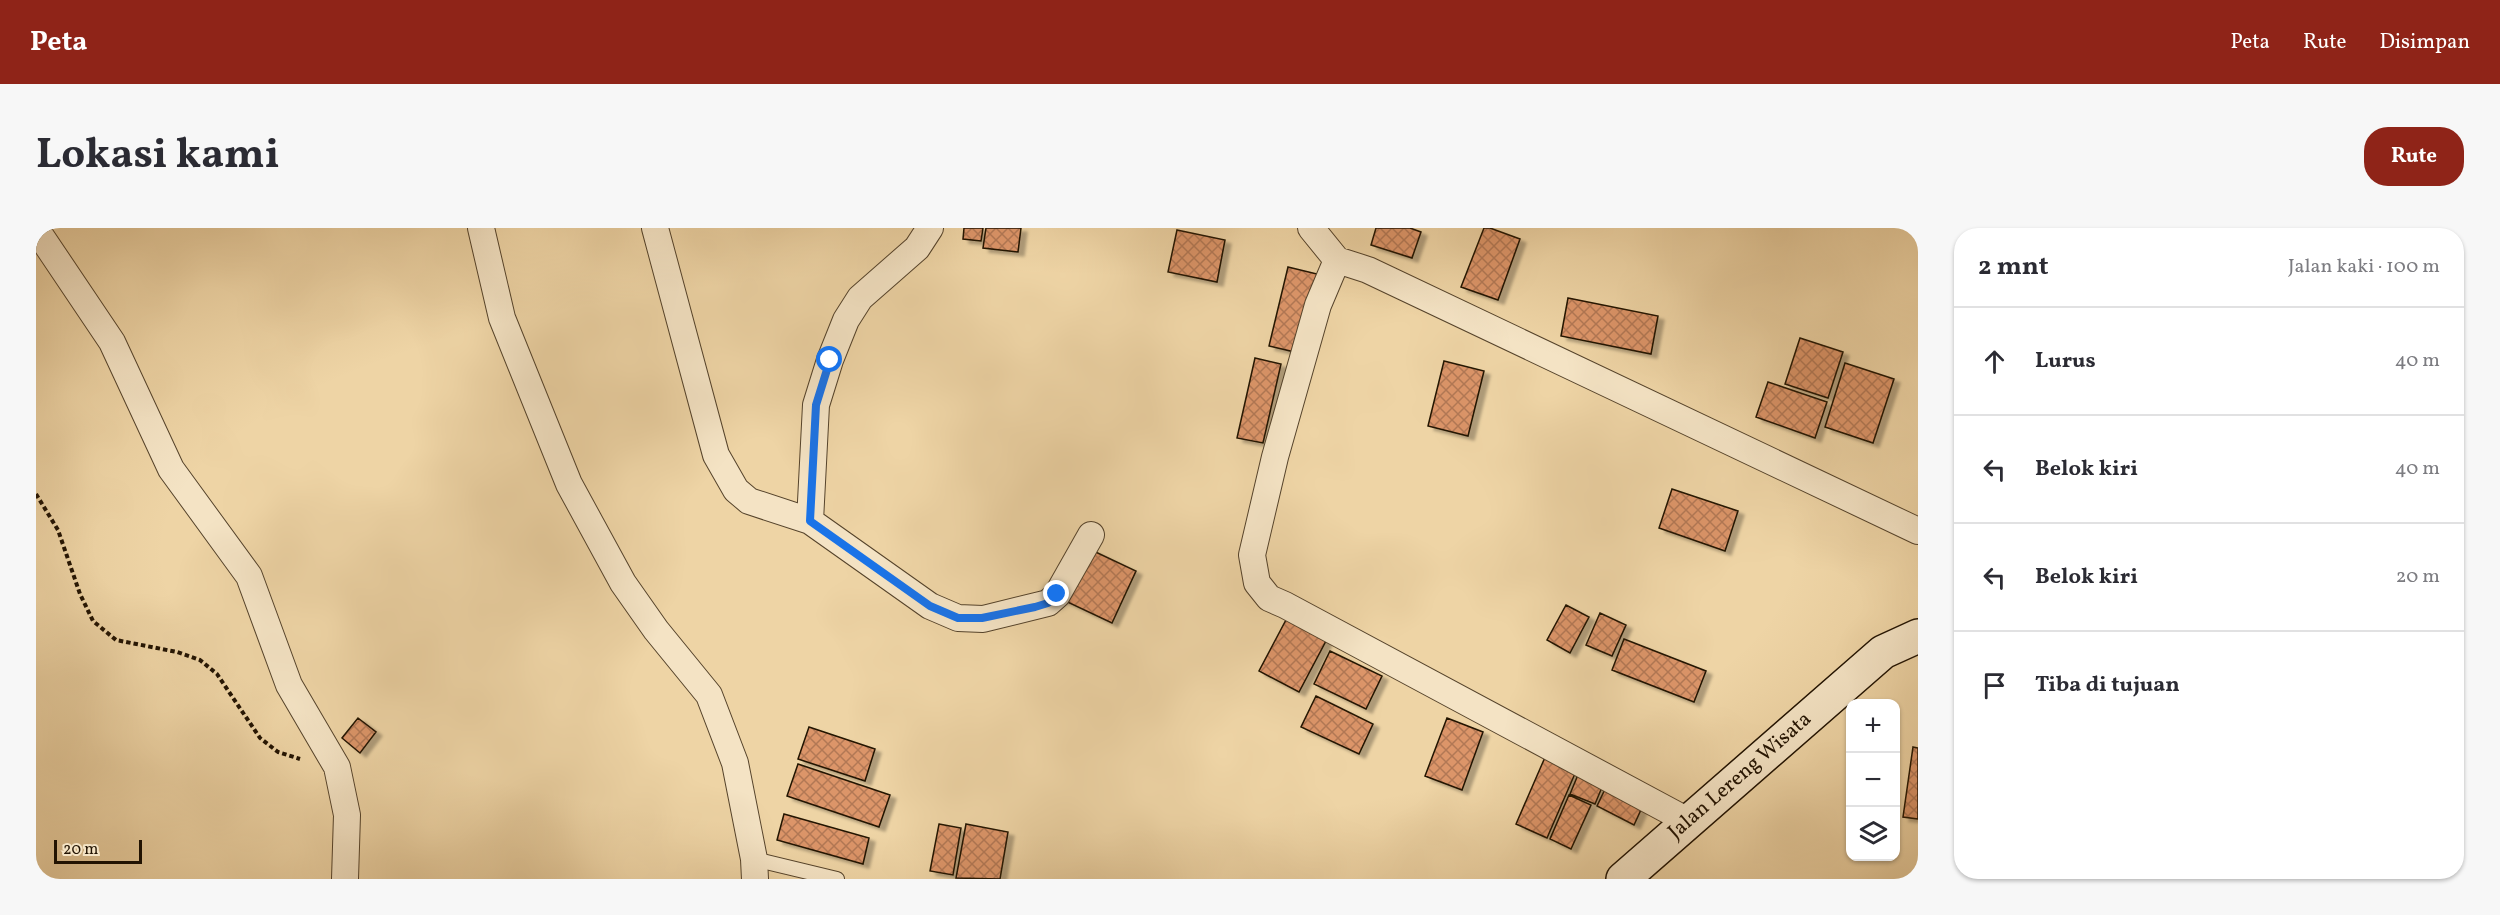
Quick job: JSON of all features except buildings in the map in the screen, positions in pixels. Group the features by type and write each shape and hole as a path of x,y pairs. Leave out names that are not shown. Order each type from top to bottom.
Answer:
{"main road":[{"name":"Jalan Lereng Wisata","path":"1623,879 1883,652 1918,636"}],"street":[{"path":"481,228 502,318 569,484 624,583 656,630 709,695 735,763 755,869"},
{"path":"656,228 716,455 736,490 749,501 810,521 930,606 958,618 982,618 1048,603 1057,594 1091,535"},
{"path":"810,521 816,405 846,320 860,298 917,248 930,228"},
{"path":"1311,228 1337,260 1368,270 1918,531"},
{"path":"36,230 112,342 171,469 249,576 289,686 337,766 347,815 345,879"},
{"path":"1337,260 1318,305 1275,457 1252,555 1257,583 1269,598 1285,604 1688,821"}],"lane":[{"path":"755,869 837,879"}],"path":[{"path":"36,494 58,530 80,594 93,621 116,640 177,652 200,660 217,674 260,738 278,752 337,766"}],"route":[{"path":"830,360 816,405 810,521 930,606 958,618 982,618 1035,607 1048,603 1057,594"}]}
